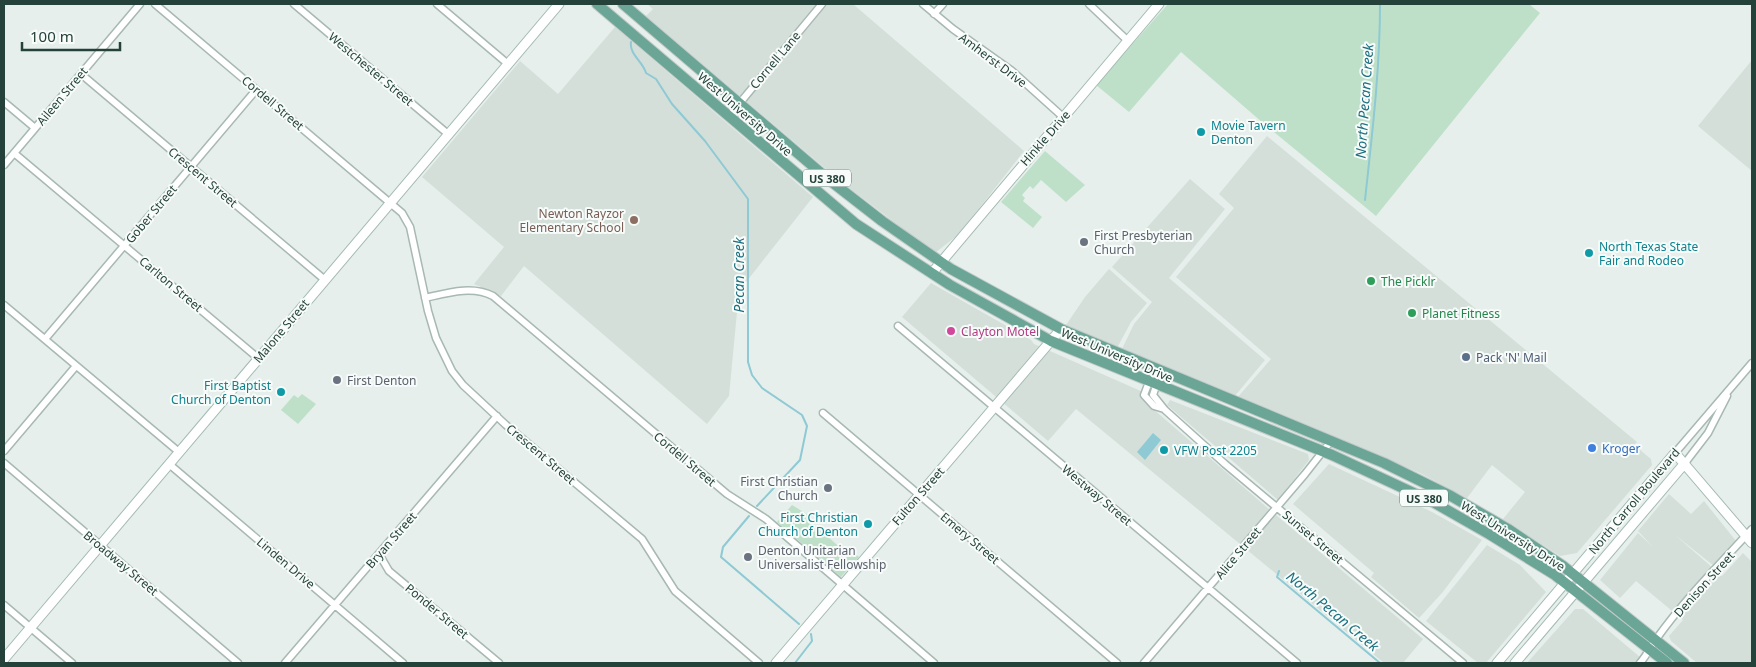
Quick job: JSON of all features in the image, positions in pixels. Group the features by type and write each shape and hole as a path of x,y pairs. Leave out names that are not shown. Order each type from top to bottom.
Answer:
{"main road":[{"name":"West University Drive","path":"597,4 856,224 932,274 1051,341 1322,452 1385,479 1442,508 1504,543 1565,583 1667,663"},
{"name":"West University Drive","path":"623,4 828,179 941,262 1061,330 1331,441 1451,496 1508,529 1573,573 1684,663"}],"street":[{"name":"Aileen Street","path":"4,165 140,4"},
{"name":"Cordell Street","path":"155,4 390,202"},
{"name":"Westchester Street","path":"294,4 448,134"},
{"path":"437,4 508,64"},
{"name":"Malone Street","path":"5,655 30,628 559,4"},
{"name":"Cornell Lane","path":"729,116 822,4"},
{"name":"Amherst Drive","path":"923,4 1012,71 1063,117"},
{"path":"934,14 943,4"},
{"path":"1089,4 1128,41"},
{"name":"Hinkle Drive","path":"932,274 1159,4"},
{"name":"Crescent Street","path":"81,74 325,280"},
{"name":"Gober Street","path":"45,339 256,90"},
{"path":"4,102 35,128"},
{"name":"Carlton Street","path":"14,153 258,358"},
{"name":"Crescent Street","path":"390,202 406,218 410,227 425,298 436,338 452,370 463,385 642,539 675,592 759,663"},
{"name":"Cordell Street","path":"425,298 467,291 485,292 493,296 727,494 766,519 934,663"},
{"path":"4,304 179,452"},
{"name":"Westway Street","path":"898,326 1297,663"},
{"name":"Fulton Street","path":"776,663 1061,330"},
{"name":"North Carroll Boulevard","path":"1497,663 1752,363"},
{"path":"4,452 76,366"},
{"path":"1153,384 1161,371"},
{"name":"Sunset Street","path":"1153,384 1144,395 1154,406 1165,410 1463,663"},
{"name":"North Carroll Boulevard","path":"1515,663 1685,463 1708,433 1733,386"},
{"name":"Emery Street","path":"823,413 1117,663"},
{"name":"Bryan Street","path":"285,663 497,416"},
{"name":"Alice Street","path":"1144,663 1331,441"},
{"path":"1675,453 1749,540"},
{"name":"Broadway Street","path":"4,464 238,663"},
{"name":"Linden Drive","path":"169,464 404,663"},
{"path":"1622,515 1638,519"},
{"name":"Denison Street","path":"1640,663 1651,650 1656,639 1749,540 1752,529"},
{"name":"Ponder Street","path":"378,554 389,571 499,663"},
{"path":"4,605 72,663"}],"shaded area":[{"path":"647,4 853,4 1024,151 959,234 935,253 839,180 646,16 653,9"},
{"name":"Newton Rayzor Elementary School","path":"615,27 813,197 739,291 729,396 707,424 524,266 501,296 474,284 504,247 422,177 520,61 558,94"},
{"path":"1752,60 1752,171 1698,126"},
{"path":"1267,136 1637,442 1634,445 1651,459 1652,465 1577,553 1560,556 1503,519 1525,492 1492,465 1467,498 1420,473 1237,398 1271,359 1176,277 1234,208 1219,194"},
{"path":"1190,179 1225,209 1169,278 1265,360 1234,397 1121,351 1134,324 1152,302 1112,267"},
{"path":"1109,269 1147,303 1131,322 1117,348 1066,325 1085,297"},
{"path":"931,283 1031,340 1034,344 1143,392 1145,402 1270,510 1240,544 1076,409 1048,441 902,317"},
{"path":"1170,400 1308,454 1309,460 1278,500 1167,405"},
{"path":"1329,464 1432,512 1482,540 1442,593 1419,618 1371,577 1374,573 1293,504"},
{"path":"1669,494 1691,514 1704,501 1736,541 1714,566 1674,534 1722,576 1743,553 1752,562 1752,663 1697,663 1671,641 1669,636 1683,620 1636,581 1620,598 1600,580 1638,533 1653,547 1638,531"},
{"path":"1276,515 1423,639 1403,663 1384,663 1246,549"},
{"path":"1487,545 1520,565 1546,592 1486,663 1478,663 1426,621"},
{"path":"1575,609 1583,609 1647,663 1527,663"}],"green space":[{"path":"1168,4 1529,4 1540,13 1376,216 1263,123 1181,52 1129,112 1096,85"},
{"path":"1045,151 1085,185 1066,202 1041,180 1033,189 1030,186 1022,195 1025,198 1023,201 1042,217 1033,228 1001,202"},
{"path":"302,394 316,404 298,424 281,410 294,395 298,398"},
{"path":"792,505 810,516 810,521 844,551 848,548 859,557 841,577 777,522"}],"water":[{"path":"1153,433 1161,440 1145,460 1137,452"}],"waterway":[{"name":"North Pecan Creek","path":"1365,200 1377,78 1380,4"},
{"name":"Pecan Creek","path":"631,42 632,50 646,73 656,79 672,104 705,141 748,199 748,362 752,375 762,388 802,415 807,426 800,460 757,506"},
{"name":"Pecan Creek","path":"749,516 723,547 721,557 799,624"},
{"name":"North Pecan Creek","path":"1279,571 1277,577 1380,663"},
{"name":"Pecan Creek","path":"795,663 812,641 811,634"}],"place":[{"name":"Movie Tavern Denton","path":"1201,132"},
{"name":"Newton Rayzor Elementary School","path":"634,220"},
{"name":"First Presbyterian Church","path":"1084,242"},
{"name":"North Texas State Fair and Rodeo","path":"1589,253"},
{"name":"The Picklr","path":"1371,281"},
{"name":"Planet Fitness","path":"1412,313"},
{"name":"Clayton Motel","path":"951,331"},
{"name":"Pack 'N' Mail","path":"1466,357"},
{"name":"First Denton","path":"337,380"},
{"name":"First Baptist Church of Denton","path":"281,392"},
{"name":"Kroger","path":"1592,448"},
{"name":"VFW Post 2205","path":"1164,450"},
{"name":"First Christian Church","path":"828,488"},
{"name":"First Christian Church of Denton","path":"868,524"},
{"name":"Denton Unitarian Universalist Fellowship","path":"748,557"}]}
